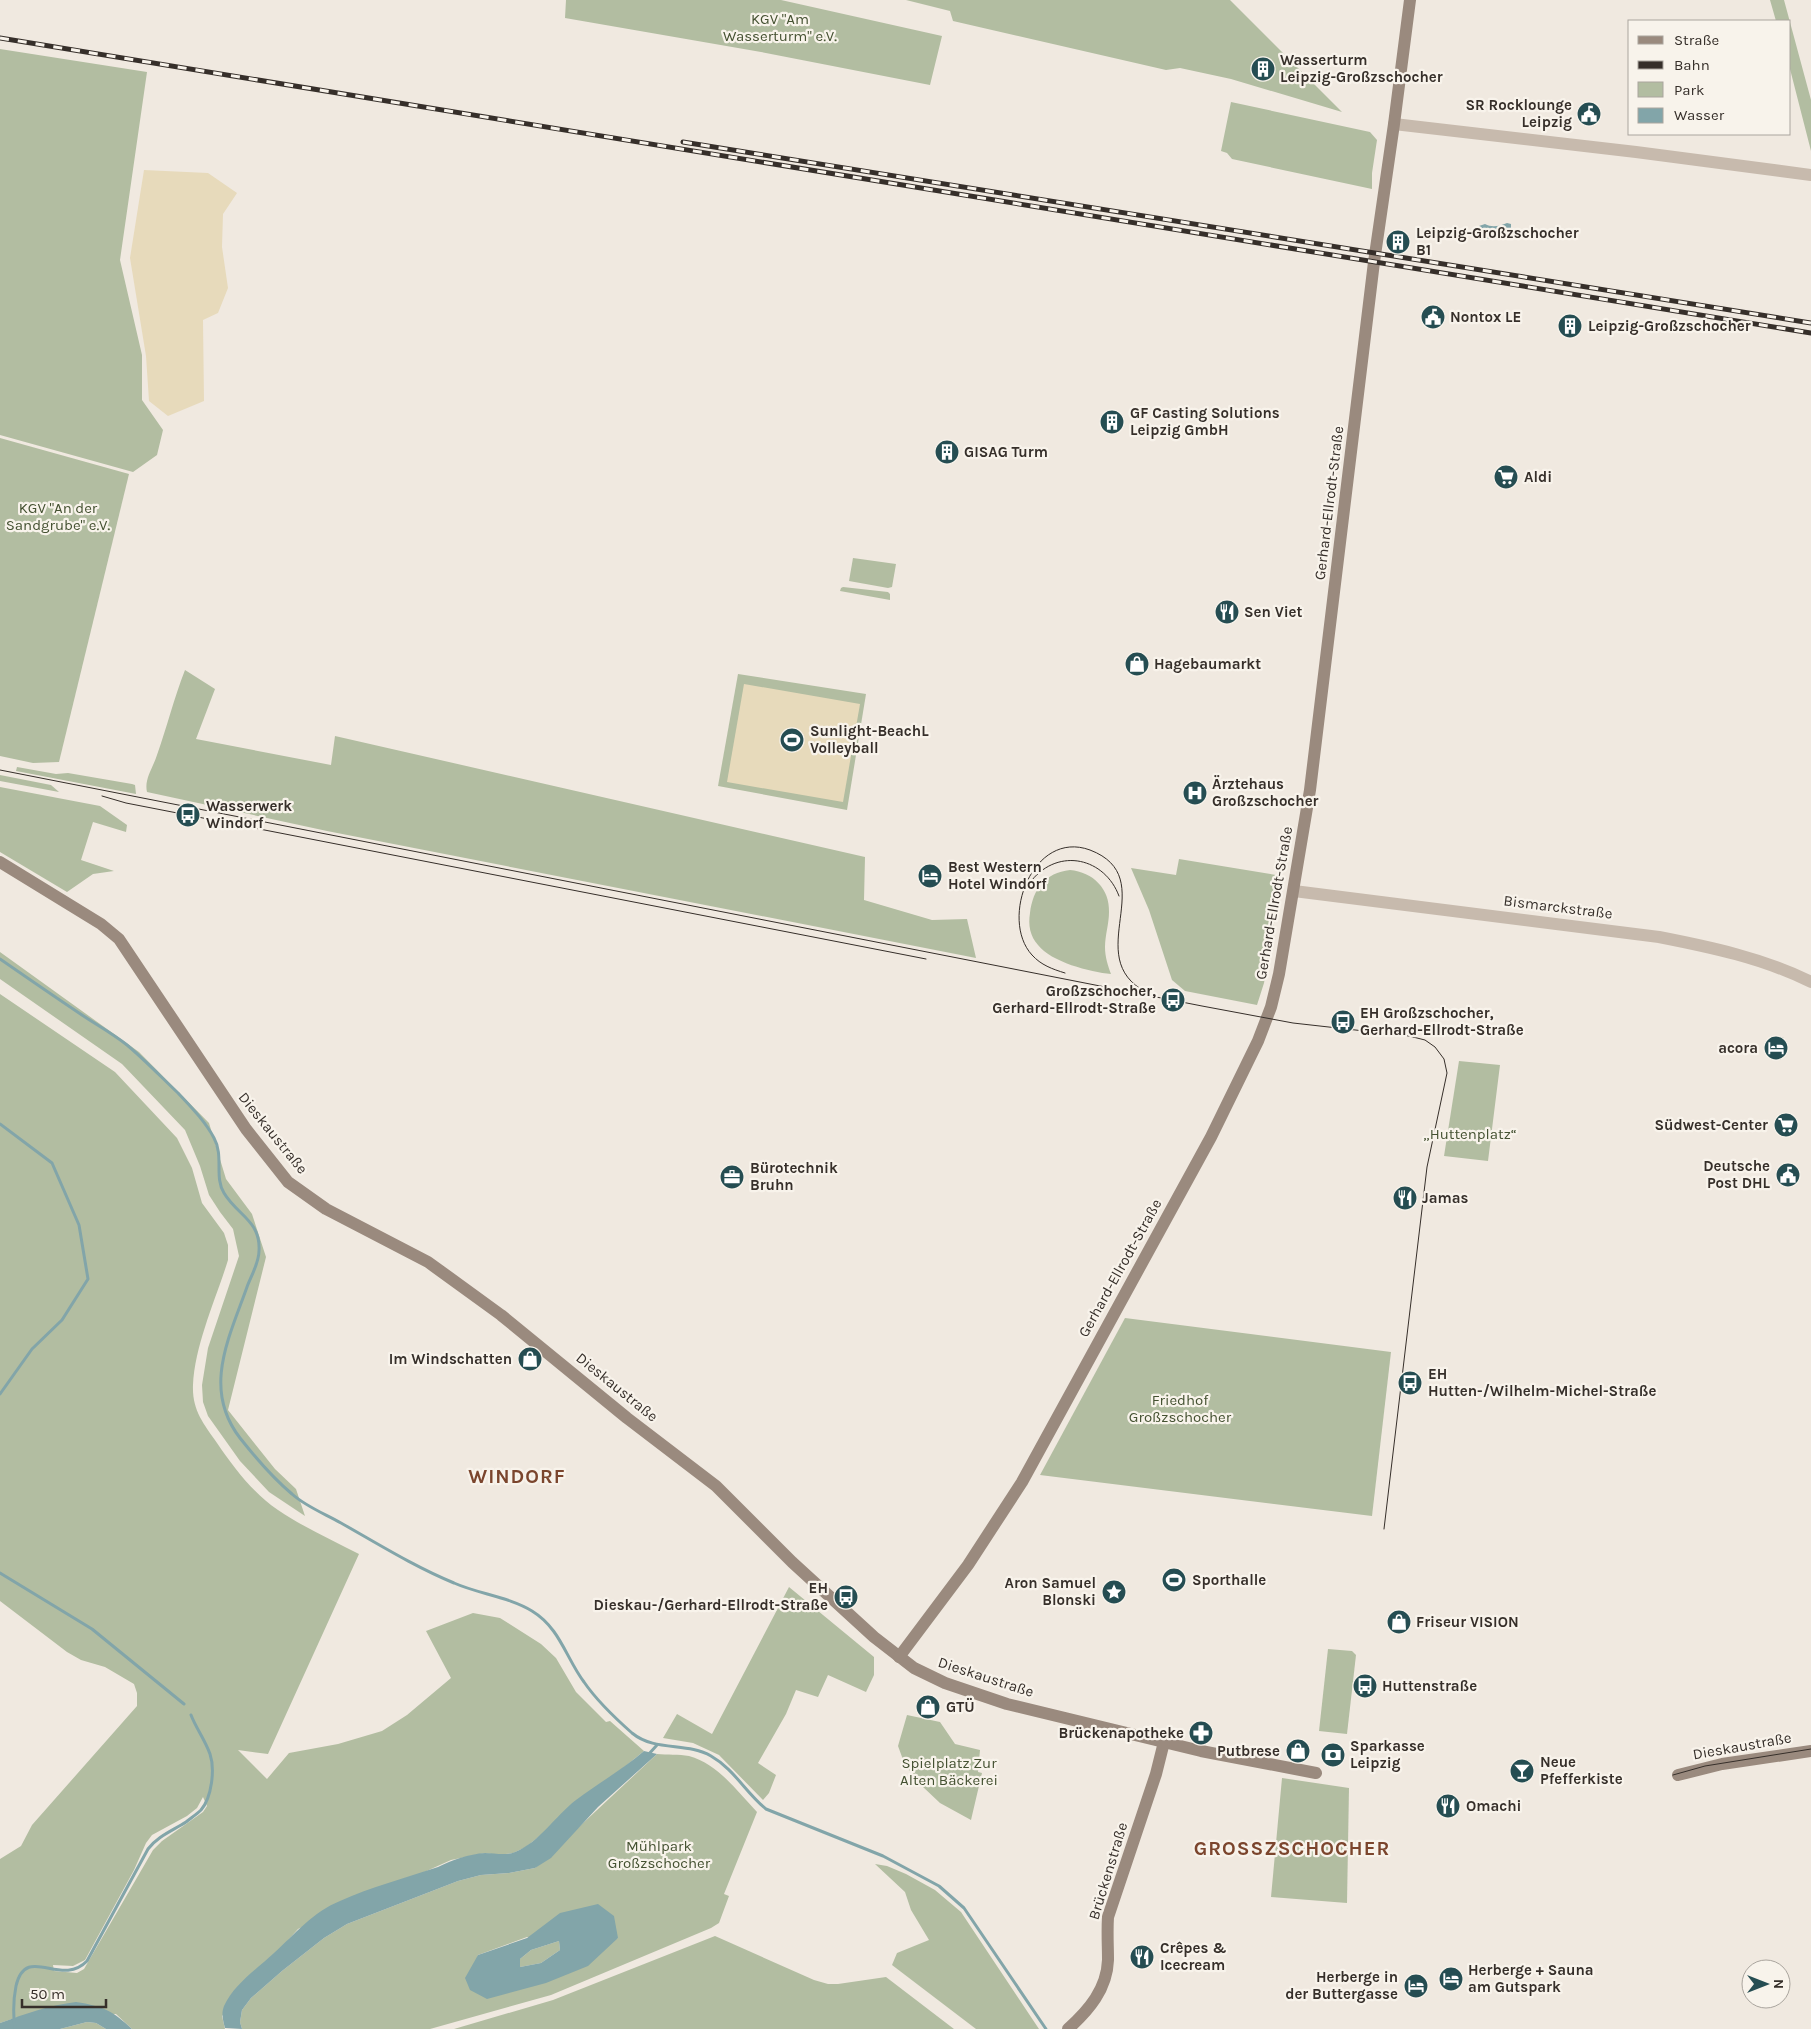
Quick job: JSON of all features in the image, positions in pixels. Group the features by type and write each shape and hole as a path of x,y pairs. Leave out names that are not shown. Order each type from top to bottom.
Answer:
{"main road":[{"name":"Gerhard-Ellrodt-Straße","path":"899,1657 968,1565 1022,1482 1228,1105 1258,1041 1273,999 1280,974 1311,782 1374,262 1410,0"},
{"name":"Dieskaustraße","path":"0,862 101,924 119,939 246,1129 288,1182 326,1209 428,1262 501,1315 627,1418 716,1486 792,1562 874,1637 899,1657 931,1678 1007,1704 1215,1754 1316,1773"},
{"name":"Brückenstraße","path":"1068,2029 1086,2011 1102,1988 1108,1960 1108,1917 1156,1774 1164,1742"},
{"name":"Dieskaustraße","path":"1678,1775 1722,1764 1811,1751"}],"street":[{"path":"1394,124 1636,152 1811,175"},
{"name":"Bismarckstraße","path":"1294,891 1659,936 1717,948 1764,962 1811,982"}],"green space":[{"name":"KGV \"Am Wasserturm\" e.V.","path":"566,0 781,0 942,36 930,85 761,52 565,18"},
{"path":"906,0 1230,0 1342,112 1231,79 1180,68 1166,70 953,21 950,11"},
{"path":"1770,0 1784,0 1790,20 1776,20"},
{"path":"1791,26 1811,100 1811,151 1791,73"},
{"path":"0,49 147,72 120,260 142,355 142,400 163,430 157,455 133,472 0,435"},
{"path":"1231,102 1370,132 1377,140 1372,173 1372,189 1232,159 1227,153 1221,151"},
{"name":"KGV \"An der Sandgrube\" e.V.","path":"0,438 129,474 59,762 33,763 0,756"},
{"path":"853,558 896,564 892,587 888,588 849,581"},
{"path":"843,587 888,592 890,600 840,591"},
{"path":"185,670 215,689 196,739 331,765 335,736 865,857 864,900 932,920 967,919 976,958 327,831 147,792 148,778"},
{"name":"Sunlight-BeachL Volleyball","path":"738,674 866,694 847,810 718,786"},
{"path":"17,767 56,774 68,773 132,784 135,785 136,794 16,771"},
{"path":"0,775 51,785 59,792 0,781"},
{"path":"0,787 100,806 127,825 126,832 93,822 81,860 114,871 93,874 67,892 0,852"},
{"path":"1179,859 1282,876 1264,983 1257,1005 1185,991 1172,980 1149,910 1131,868 1176,875"},
{"path":"1070,870 1078,871 1093,878 1107,896 1109,912 1105,951 1111,974 1093,971 1061,961 1044,951 1035,942 1031,934 1030,913 1037,890 1047,879"},
{"path":"0,952 139,1052 209,1123 226,1179 252,1214 266,1257 228,1410 275,1469 296,1489 305,1516 269,1492 240,1461 208,1416 203,1402 202,1385 208,1348 239,1256 233,1229 209,1195 200,1166 185,1130 122,1064 0,979"},
{"path":"0,994 115,1072 177,1138 192,1168 202,1203 224,1233 228,1245 228,1260 202,1338 195,1369 193,1394 199,1416 230,1462 260,1496 297,1522 359,1554 268,1754 238,1750 267,1779 289,1753 338,1744 382,1731 407,1715 451,1678 426,1631 473,1613 500,1618 541,1644 556,1658 576,1692 606,1722 610,1721 644,1751 526,1847 513,1853 498,1855 485,1853 451,1860 298,1929 222,2016 225,2029 132,2029 116,2014 18,2017 0,2023 0,1859 21,1846 32,1825 137,1706 137,1693 134,1684 105,1667 81,1660 67,1652 0,1601","holes":["203,1797 207,1806 203,1812 162,1841 153,1850 84,1969 77,1973 54,1971 53,1965 73,1966 85,1960 134,1870 146,1843 152,1835 187,1816 197,1808"]},
{"name":"„Huttenplatz“","path":"1459,1061 1500,1065 1488,1161 1444,1156"},
{"name":"Friedhof Großzschocher","path":"1125,1318 1391,1352 1372,1516 1040,1475"},
{"path":"789,1587 874,1657 874,1675 866,1692 828,1675 818,1697 796,1690 786,1714 758,1763 776,1775 769,1793 763,1800 719,1755 693,1743 663,1738 677,1714 712,1734"},
{"path":"1328,1649 1352,1651 1356,1655 1347,1734 1319,1731"},
{"name":"Spielplatz Zur Alten Bäckerei","path":"907,1715 940,1722 955,1744 980,1750 978,1772 982,1773 971,1820 940,1803 922,1786 905,1765 898,1746"},
{"name":"Mühlpark Großzschocher","path":"657,1754 689,1756 709,1765 726,1779 757,1812 724,1894 729,1896 719,1923 711,1928 551,1995 430,2029 242,2029 240,2022 242,2010 251,1998 324,1938 347,1924 458,1881 481,1875 509,1873 535,1868","holes":["527,1937 618,1938 470,1990 478,1955"]},
{"path":"1282,1778 1349,1788 1347,1903 1271,1897"},
{"path":"875,1864 887,1866 906,1874 935,1890 961,1912 1039,2029 976,2029 892,1965 897,1953 929,1940 911,1910 905,1892"},
{"path":"715,1936 814,1980 828,1984 886,1977 954,2029 454,2029 553,2000"},
{"path":"559,1941 560,1950 541,1963 520,1967 520,1959 531,1950"},
{"path":"87,2022 96,2023 106,2029 60,2029"}],"sand":[{"path":"144,170 208,173 237,193 223,214 222,247 228,288 218,313 203,320 204,401 168,416 149,401 146,356 130,258"},
{"name":"Sunlight-BeachL Volleyball","path":"744,684 860,704 843,802 727,782"}],"water":[{"path":"1507,223 1511,224 1511,229 1503,238 1483,239 1478,236 1479,226 1485,224 1496,226"},
{"path":"644,1751 657,1754 598,1807 551,1858 535,1868 509,1873 481,1875 458,1881 347,1924 324,1938 251,1998 242,2010 240,2022 242,2029 225,2028 223,2009 228,1998 246,1977 321,1911 364,1891 461,1858 485,1853 511,1853 524,1848 540,1835 568,1806"},
{"path":"598,1904 614,1916 618,1938 588,1966 546,1983 487,1999 470,1990 465,1978 478,1955 527,1938 560,1913","holes":["559,1941 560,1950 541,1963 520,1967 520,1959 531,1950"]},
{"path":"76,2002 107,2010 132,2029 106,2029 96,2023 87,2022 60,2029 0,2029 0,2023 28,2013"}],"waterway":[{"path":"0,959 127,1045 193,1109 214,1138 217,1145 221,1187 229,1201 252,1225 259,1241 259,1256 233,1325 222,1363 223,1401 229,1420 240,1438 271,1474 297,1498 315,1510 411,1563 454,1583 514,1602 542,1618 562,1644 589,1689 606,1709 641,1739 661,1745 692,1749 711,1756 733,1774 766,1809 883,1856 939,1886 964,1908 1046,2029"},
{"path":"0,1124 52,1163 79,1225 88,1279 62,1320 32,1349 0,1394"},
{"path":"0,1573 92,1629 184,1704"},
{"path":"15,2029 14,1997 21,1974 28,1968 36,1966 66,1970 77,1968 87,1961 148,1849 161,1837 186,1822 201,1810 205,1804 212,1783 212,1760 191,1715"},
{"path":"648,1755 657,1745"}],"tram line":[{"path":"0,770 1202,1006 1293,1023 1409,1036 1425,1040 1435,1047 1444,1059 1447,1073 1427,1167 1384,1529"},
{"path":"102,796 126,803 926,959"},
{"path":"1065,973 1047,966 1032,955 1023,939 1019,920 1021,900 1027,881 1038,865 1052,852 1070,847 1090,850 1111,863 1120,879 1122,898 1118,939 1119,959 1127,977 1146,992"},
{"path":"1032,880 1043,870 1055,863 1080,861 1103,873 1112,883 1119,896"},
{"path":"1673,1775 1705,1766 1811,1749"}],"railway":[{"path":"0,38 1811,333"},
{"path":"683,142 1811,323"}],"place":[{"name":"Wasserturm Leipzig-Großzschocher","path":"1263,69"},
{"name":"SR Rocklounge Leipzig","path":"1589,114"},
{"name":"Leipzig-Großzschocher B1","path":"1398,242"},
{"name":"Nontox LE","path":"1433,317"},
{"name":"Leipzig-Großzschocher","path":"1570,326"},
{"name":"GF Casting Solutions Leipzig GmbH","path":"1112,422"},
{"name":"GISAG Turm","path":"947,452"},
{"name":"Aldi","path":"1506,477"},
{"name":"Sen Viet","path":"1227,612"},
{"name":"Hagebaumarkt","path":"1137,664"},
{"name":"Sunlight-BeachL Volleyball","path":"792,740"},
{"name":"Ärztehaus Großzschocher","path":"1195,793"},
{"name":"Wasserwerk Windorf","path":"188,815"},
{"name":"Best Western Hotel Windorf","path":"930,876"},
{"name":"Großzschocher, Gerhard-Ellrodt-Straße","path":"1173,1000"},
{"name":"EH Großzschocher, Gerhard-Ellrodt-Straße","path":"1343,1022"},
{"name":"acora","path":"1776,1048"},
{"name":"Südwest-Center","path":"1786,1125"},
{"name":"Deutsche Post DHL","path":"1788,1175"},
{"name":"Bürotechnik Bruhn","path":"732,1177"},
{"name":"Jamas","path":"1405,1198"},
{"name":"Im Windschatten","path":"530,1359"},
{"name":"EH Hutten-/Wilhelm-Michel-Straße","path":"1410,1383"},
{"name":"Sporthalle","path":"1174,1580"},
{"name":"Aron Samuel Blonski","path":"1114,1592"},
{"name":"EH Dieskau-/Gerhard-Ellrodt-Straße","path":"846,1597"},
{"name":"Friseur VISION","path":"1399,1622"},
{"name":"Huttenstraße","path":"1365,1686"},
{"name":"GTÜ","path":"928,1707"},
{"name":"Brückenapotheke","path":"1201,1733"},
{"name":"Putbrese","path":"1298,1751"},
{"name":"Sparkasse Leipzig","path":"1333,1755"},
{"name":"Neue Pfefferkiste","path":"1522,1771"},
{"name":"Omachi","path":"1448,1806"},
{"name":"Crêpes & Icecream","path":"1142,1957"},
{"name":"Herberge + Sauna am Gutspark","path":"1451,1979"},
{"name":"Herberge in der Buttergasse","path":"1416,1986"}],"district":[{"name":"WINDORF","path":"517,1476"},
{"name":"GROSSZSCHOCHER","path":"1292,1848"}]}
